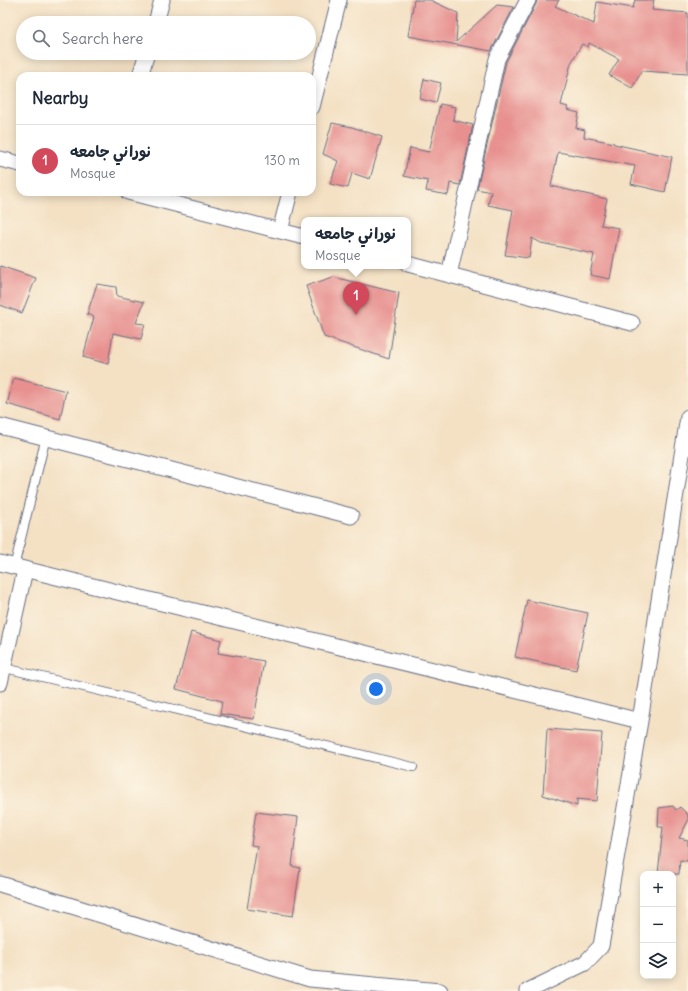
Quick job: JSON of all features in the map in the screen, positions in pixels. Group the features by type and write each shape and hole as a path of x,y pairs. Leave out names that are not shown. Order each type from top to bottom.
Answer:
{"street":[{"path":"158,16 162,0"},
{"path":"316,91 339,0"},
{"path":"449,275 497,59 528,0"},
{"path":"141,72 145,60"},
{"path":"0,159 16,163"},
{"path":"144,196 301,236"},
{"path":"280,231 289,196"},
{"path":"411,265 632,323"},
{"path":"528,991 585,962 601,946 640,721 688,417"},
{"path":"0,426 351,516"},
{"path":"0,682 13,567 640,721"},
{"path":"0,884 310,979 440,991"}],"lane":[{"path":"13,567 46,437"},
{"path":"2,667 414,767"}],"building":[{"path":"414,0 430,0 458,13 456,42 497,5 514,7 491,51 408,36"},
{"path":"537,0 559,0 555,6 594,24 597,2 633,8 635,0 654,0 652,10 688,13 688,74 642,71 632,88 609,75 619,59 589,43 588,47 582,44 571,63 561,105 568,107 567,110 579,113 576,128 585,130 584,137 672,157 665,192 631,184 635,166 558,152 551,186 607,199 601,225 619,228 610,279 590,275 594,254 541,243 532,238 529,258 505,255 513,210 488,205 491,192 477,189 506,62"},
{"path":"424,79 441,83 436,103 420,99"},
{"path":"440,104 455,107 453,120 473,125 460,185 450,183 448,195 426,191 428,181 404,176 410,148 429,152"},
{"path":"332,123 352,127 382,137 370,179 352,173 348,188 330,184 338,161 323,154"},
{"path":"0,266 36,278 22,313 0,305"},
{"path":"333,277 399,293 389,359 324,337 306,286"},
{"path":"97,284 116,287 117,296 144,302 136,323 145,324 141,339 113,333 108,364 83,357 94,317 87,314"},
{"path":"14,378 66,391 60,419 7,404"},
{"path":"527,600 588,613 576,670 515,657"},
{"path":"191,632 221,640 218,653 264,661 254,719 220,714 222,701 176,689"},
{"path":"547,729 602,733 597,801 577,799 577,806 543,795"},
{"path":"673,806 676,810 680,807 688,815 688,821 679,838 688,840 688,861 680,860 679,874 676,874 676,871 658,871 663,827 658,827 659,808"},
{"path":"256,812 298,817 292,866 300,868 293,916 247,909 257,846 251,845"}],"place":[{"name":"نوراني جامعه","path":"356,315"}]}
